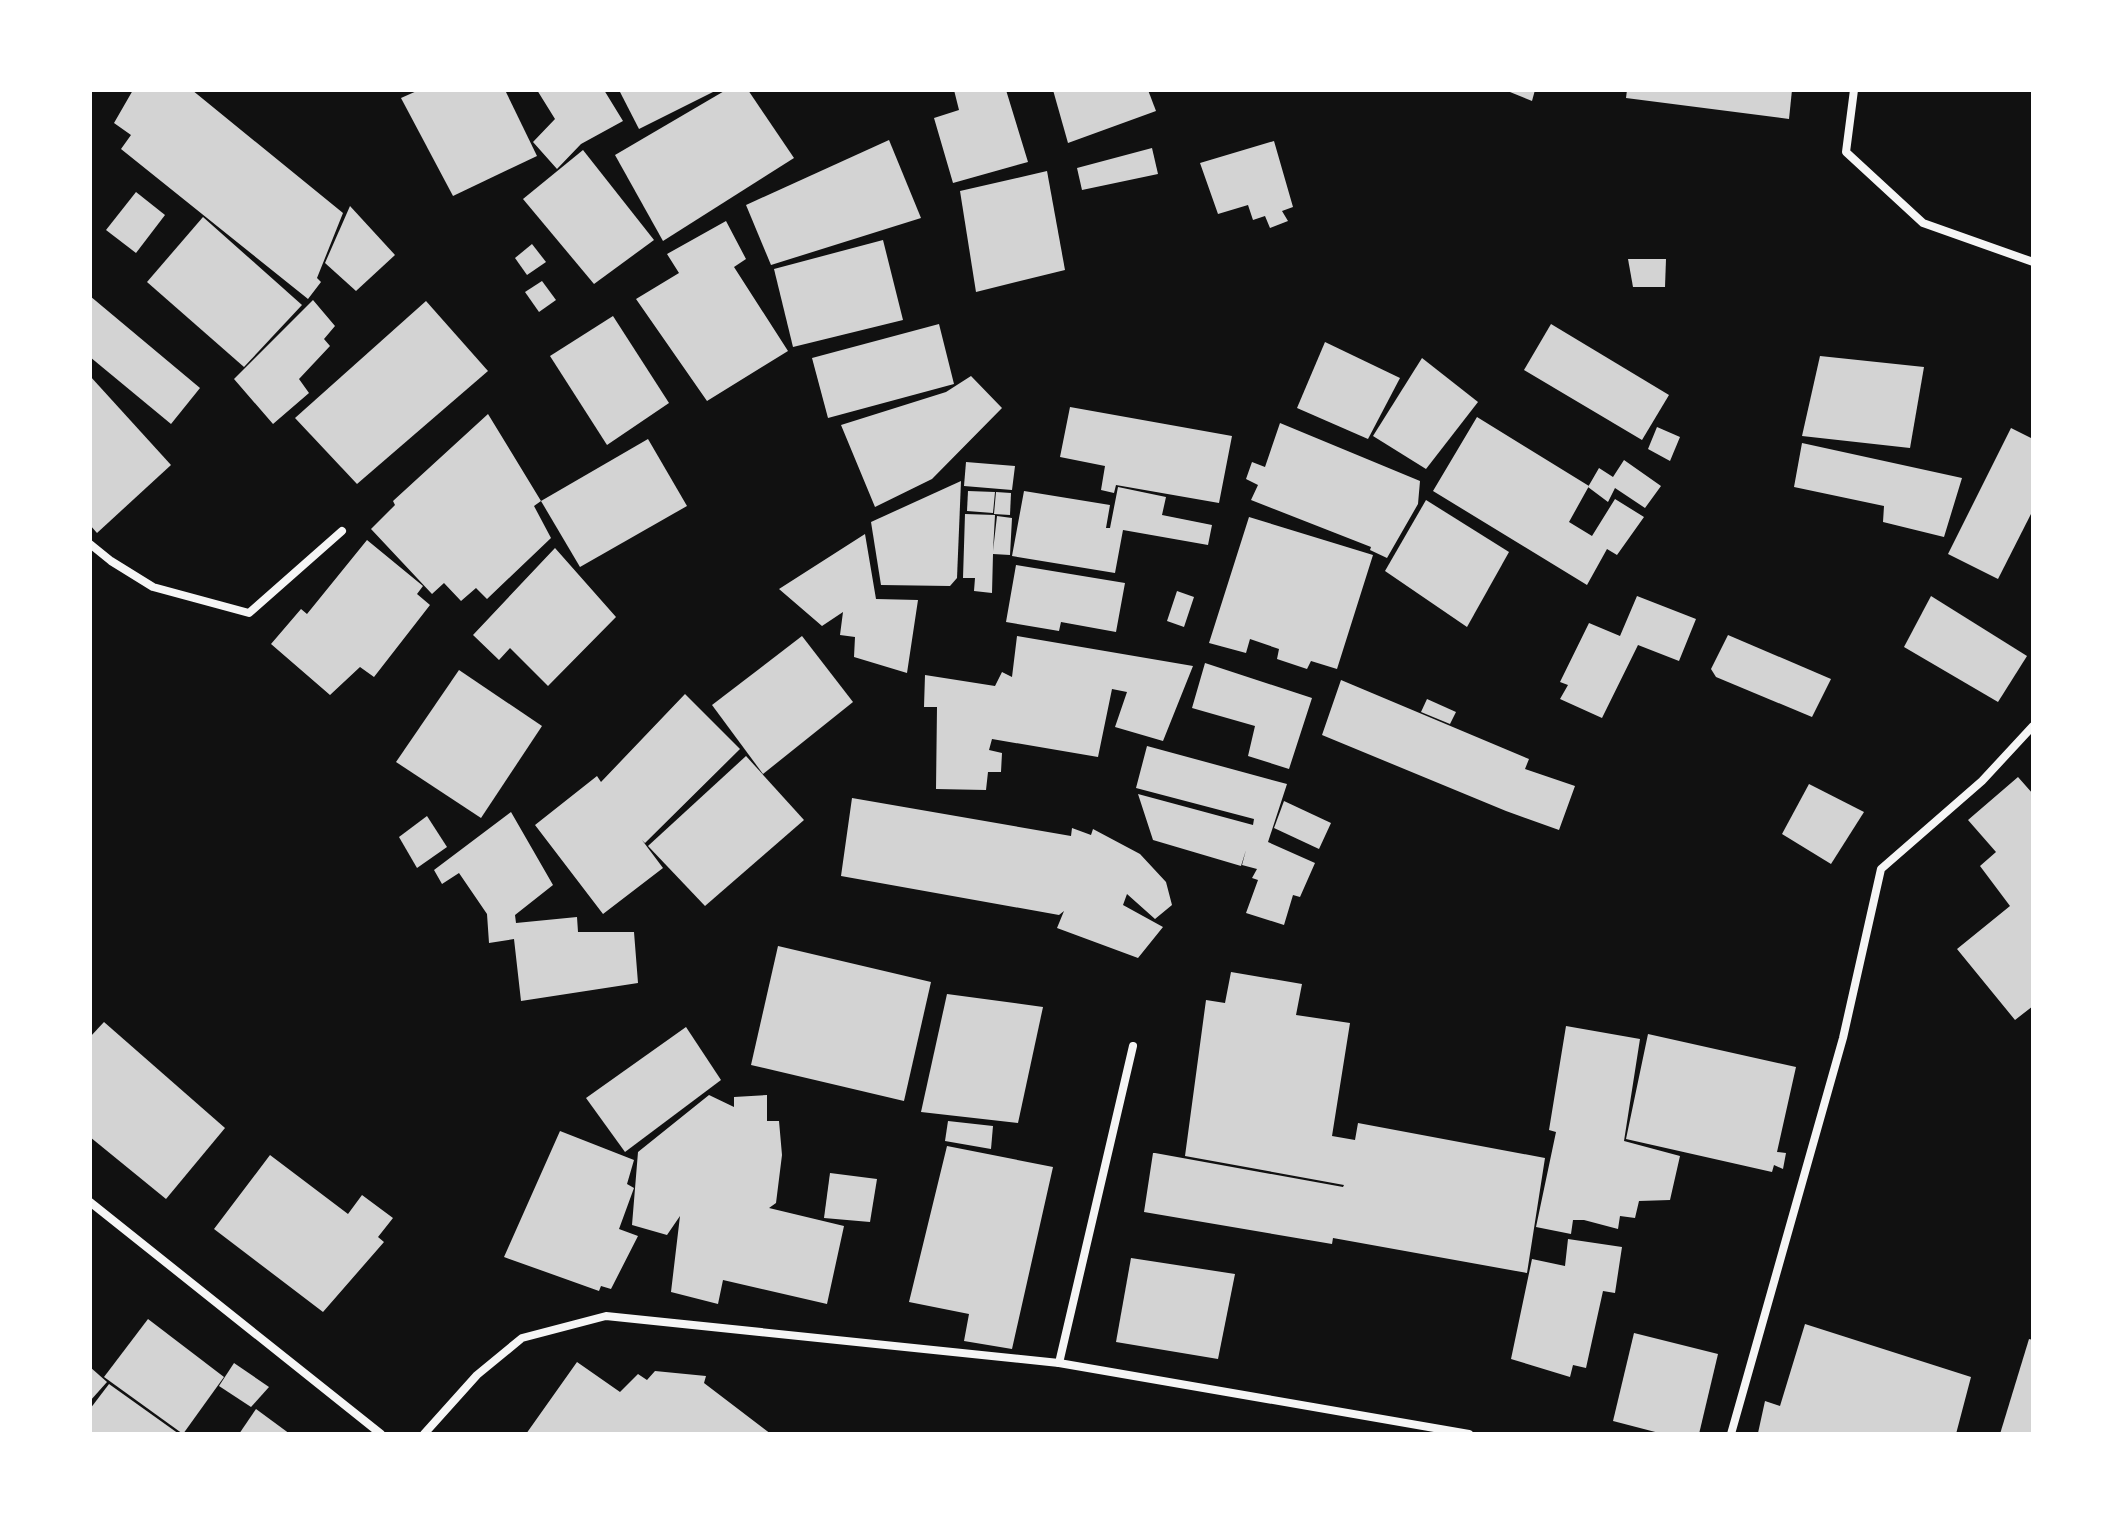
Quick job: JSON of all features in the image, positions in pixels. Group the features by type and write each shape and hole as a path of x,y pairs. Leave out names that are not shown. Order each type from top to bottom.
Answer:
{"street":[{"path":"1854,90 1846,152 1923,223 2033,262"},
{"path":"90,544 153,587 249,613 342,531"},
{"path":"1731,1434 1843,1038 1881,869 1982,781 2033,726"},
{"path":"1059,1363 1133,1046"},
{"path":"90,1202 381,1434"},
{"path":"424,1434 477,1375 522,1338 606,1316 1059,1363 1469,1434"}],"building":[{"path":"133,90 192,90 343,213 317,278 321,282 308,299 121,149 131,135 114,123"},
{"path":"419,90 505,90 537,156 453,196 401,98"},
{"path":"537,90 604,90 623,121 581,144 557,169 533,142 555,119"},
{"path":"619,90 717,90 639,129"},
{"path":"726,90 748,90 794,158 663,241 615,155"},
{"path":"954,90 1006,90 1028,162 953,183 934,118 959,110"},
{"path":"1053,90 1148,90 1156,111 1068,143"},
{"path":"1505,90 1535,90 1532,101"},
{"path":"1627,90 1792,90 1789,119 1626,98"},
{"path":"889,140 921,218 771,265 746,205"},
{"path":"1274,141 1293,207 1282,211 1288,221 1270,228 1265,216 1253,220 1248,205 1218,214 1200,163"},
{"path":"1152,148 1158,174 1082,190 1077,168"},
{"path":"583,150 654,240 594,284 523,199"},
{"path":"1047,171 1065,270 976,292 960,191"},
{"path":"136,192 165,215 136,253 106,230"},
{"path":"350,206 395,255 356,291 325,263"},
{"path":"203,217 302,305 244,367 147,282"},
{"path":"726,221 746,259 734,267 788,351 707,401 636,299 679,273 667,254"},
{"path":"883,240 903,320 793,347 774,269"},
{"path":"532,244 546,262 527,275 515,258"},
{"path":"1628,259 1666,259 1665,287 1633,287"},
{"path":"542,281 556,300 539,312 525,292"},
{"path":"90,296 200,388 171,424 90,357"},
{"path":"313,300 335,326 324,339 330,346 299,379 309,393 273,424 234,379"},
{"path":"426,301 488,371 357,484 295,418"},
{"path":"613,316 669,403 607,445 550,356"},
{"path":"939,324 954,384 828,418 812,358"},
{"path":"1551,324 1669,395 1642,440 1524,370"},
{"path":"1325,342 1400,378 1368,439 1297,408"},
{"path":"1820,356 1924,367 1910,448 1802,436"},
{"path":"1422,358 1478,402 1426,469 1373,436"},
{"path":"90,376 171,465 97,533 90,525"},
{"path":"971,376 1002,408 932,479 875,507 841,425 946,392"},
{"path":"1070,407 1232,436 1219,503 1116,485 1114,493 1101,490 1105,466 1060,457"},
{"path":"488,414 541,501 534,506 551,538 487,599 476,588 461,601 444,583 432,594 371,529 395,505 393,501"},
{"path":"1477,417 1589,486 1569,522 1592,536 1615,499 1644,517 1617,555 1607,549 1587,585 1433,491"},
{"path":"1280,423 1420,481 1418,504 1387,558 1370,550 1371,547 1251,500 1258,485 1246,479 1252,462 1265,467"},
{"path":"1657,427 1680,437 1670,461 1648,449"},
{"path":"2011,428 2033,439 2033,510 1998,579 1948,554"},
{"path":"648,439 687,506 580,567 541,501"},
{"path":"1802,443 1962,478 1944,537 1883,522 1884,506 1794,487"},
{"path":"1624,460 1661,486 1645,508 1615,488 1608,502 1588,487 1599,468 1613,477"},
{"path":"966,462 1015,466 1012,490 964,486"},
{"path":"961,481 957,578 950,586 881,585 871,522"},
{"path":"1118,487 1166,497 1162,515 1212,525 1208,545 1123,530 1115,573 1012,556 1024,491 1110,505 1106,528 1110,528"},
{"path":"968,491 995,492 993,513 967,511"},
{"path":"996,492 1011,493 1010,515 994,514"},
{"path":"1426,500 1509,552 1467,627 1385,571"},
{"path":"965,514 995,515 993,551 997,516 1012,518 1010,555 993,554 992,593 974,591 975,578 963,578"},
{"path":"1249,517 1373,555 1337,669 1311,661 1307,669 1277,659 1279,649 1250,639 1246,653 1209,643"},
{"path":"865,534 876,599 918,600 907,673 854,657 855,637 840,635 843,612 822,626 779,589"},
{"path":"367,540 423,586 417,594 430,605 374,677 360,667 330,695 271,644 301,609 307,614"},
{"path":"555,548 616,617 548,686 510,648 499,660 473,635"},
{"path":"1016,565 1125,583 1116,632 1061,622 1059,631 1006,622"},
{"path":"1177,591 1194,597 1184,627 1167,621"},
{"path":"1637,596 1696,619 1679,661 1638,645 1602,718 1560,699 1568,685 1560,682 1589,623 1620,636"},
{"path":"1931,596 2027,656 1998,702 1904,647"},
{"path":"1728,635 1831,679 1812,717 1716,677 1711,669"},
{"path":"802,636 853,702 763,774 712,705"},
{"path":"1017,636 1193,666 1163,741 1115,727 1127,692 1112,689 1098,757 992,739 989,750 1002,753 1001,772 988,772 986,790 936,789 937,707 924,707 925,675 995,686 1002,672 1012,677"},
{"path":"1205,663 1312,698 1289,769 1248,756 1255,726 1192,708"},
{"path":"459,670 542,726 481,818 396,762"},
{"path":"1341,680 1529,759 1525,769 1575,786 1559,830 1322,735"},
{"path":"685,694 740,749 645,843 642,840 663,868 603,914 535,825 597,776 601,782"},
{"path":"1427,699 1456,712 1450,724 1421,712"},
{"path":"1147,746 1287,784 1268,842 1315,863 1300,897 1293,895 1284,925 1246,913 1258,880 1252,878 1257,869 1242,865 1246,850 1241,866 1153,840 1138,794 1253,825 1254,819 1136,788"},
{"path":"746,756 804,820 705,906 648,846"},
{"path":"2018,777 2033,794 2033,1006 2015,1020 1957,949 2010,906 1980,866 1996,852 1968,820"},
{"path":"1809,784 1864,812 1831,864 1782,834"},
{"path":"852,798 1071,836 1072,828 1091,835 1093,829 1140,854 1166,882 1172,905 1155,919 1127,894 1123,905 1163,927 1138,958 1057,928 1064,911 1059,915 841,876"},
{"path":"1284,801 1331,823 1319,849 1274,828"},
{"path":"511,812 553,885 515,915 516,923 577,917 578,932 634,932 638,983 521,1001 514,939 489,943 487,914 459,873 442,884 434,870"},
{"path":"427,816 447,847 417,868 399,837"},
{"path":"778,946 931,982 904,1101 751,1065"},
{"path":"1231,972 1302,984 1296,1015 1350,1023 1332,1136 1355,1140 1358,1123 1545,1158 1527,1273 1333,1238 1332,1244 1144,1212 1153,1153 1344,1185 1185,1156 1206,1000 1225,1003"},
{"path":"947,994 1043,1007 1018,1123 921,1112"},
{"path":"104,1022 225,1128 166,1199 90,1137 90,1037"},
{"path":"1566,1026 1640,1039 1624,1141 1680,1156 1670,1200 1639,1201 1635,1218 1620,1216 1618,1229 1584,1220 1573,1220 1571,1234 1536,1227 1556,1132 1549,1130"},
{"path":"686,1027 721,1080 625,1152 586,1098"},
{"path":"1648,1034 1796,1067 1777,1152 1786,1153 1783,1169 1774,1165 1772,1172 1626,1139"},
{"path":"709,1095 734,1107 734,1097 767,1095 767,1121 779,1121 782,1155 776,1203 769,1208 844,1226 827,1304 723,1280 718,1304 671,1292 680,1216 667,1235 632,1225 638,1152"},
{"path":"948,1121 993,1126 991,1149 945,1141"},
{"path":"560,1131 634,1160 627,1184 634,1188 619,1229 638,1236 611,1289 601,1286 599,1291 504,1257"},
{"path":"947,1146 1053,1167 1012,1349 964,1341 969,1314 909,1302"},
{"path":"270,1155 348,1214 362,1195 393,1218 378,1237 384,1242 323,1312 214,1229"},
{"path":"830,1173 877,1179 870,1222 824,1218"},
{"path":"1568,1239 1622,1247 1615,1293 1603,1291 1586,1368 1573,1365 1570,1377 1511,1359 1532,1259 1565,1266"},
{"path":"1131,1258 1235,1274 1218,1359 1116,1342"},
{"path":"148,1319 224,1377 183,1434 104,1377"},
{"path":"1805,1324 1971,1377 1956,1434 1758,1433 1765,1401 1780,1406"},
{"path":"1634,1333 1718,1354 1699,1434 1663,1434 1613,1421"},
{"path":"2029,1339 2033,1340 2033,1434 2000,1434"},
{"path":"577,1362 620,1392 638,1374 647,1380 655,1371 706,1376 704,1383 771,1434 526,1434"},
{"path":"234,1363 269,1387 251,1407 219,1386"},
{"path":"90,1367 107,1382 90,1401"},
{"path":"109,1384 179,1434 90,1434 90,1409"},
{"path":"256,1409 290,1434 239,1434"}]}
